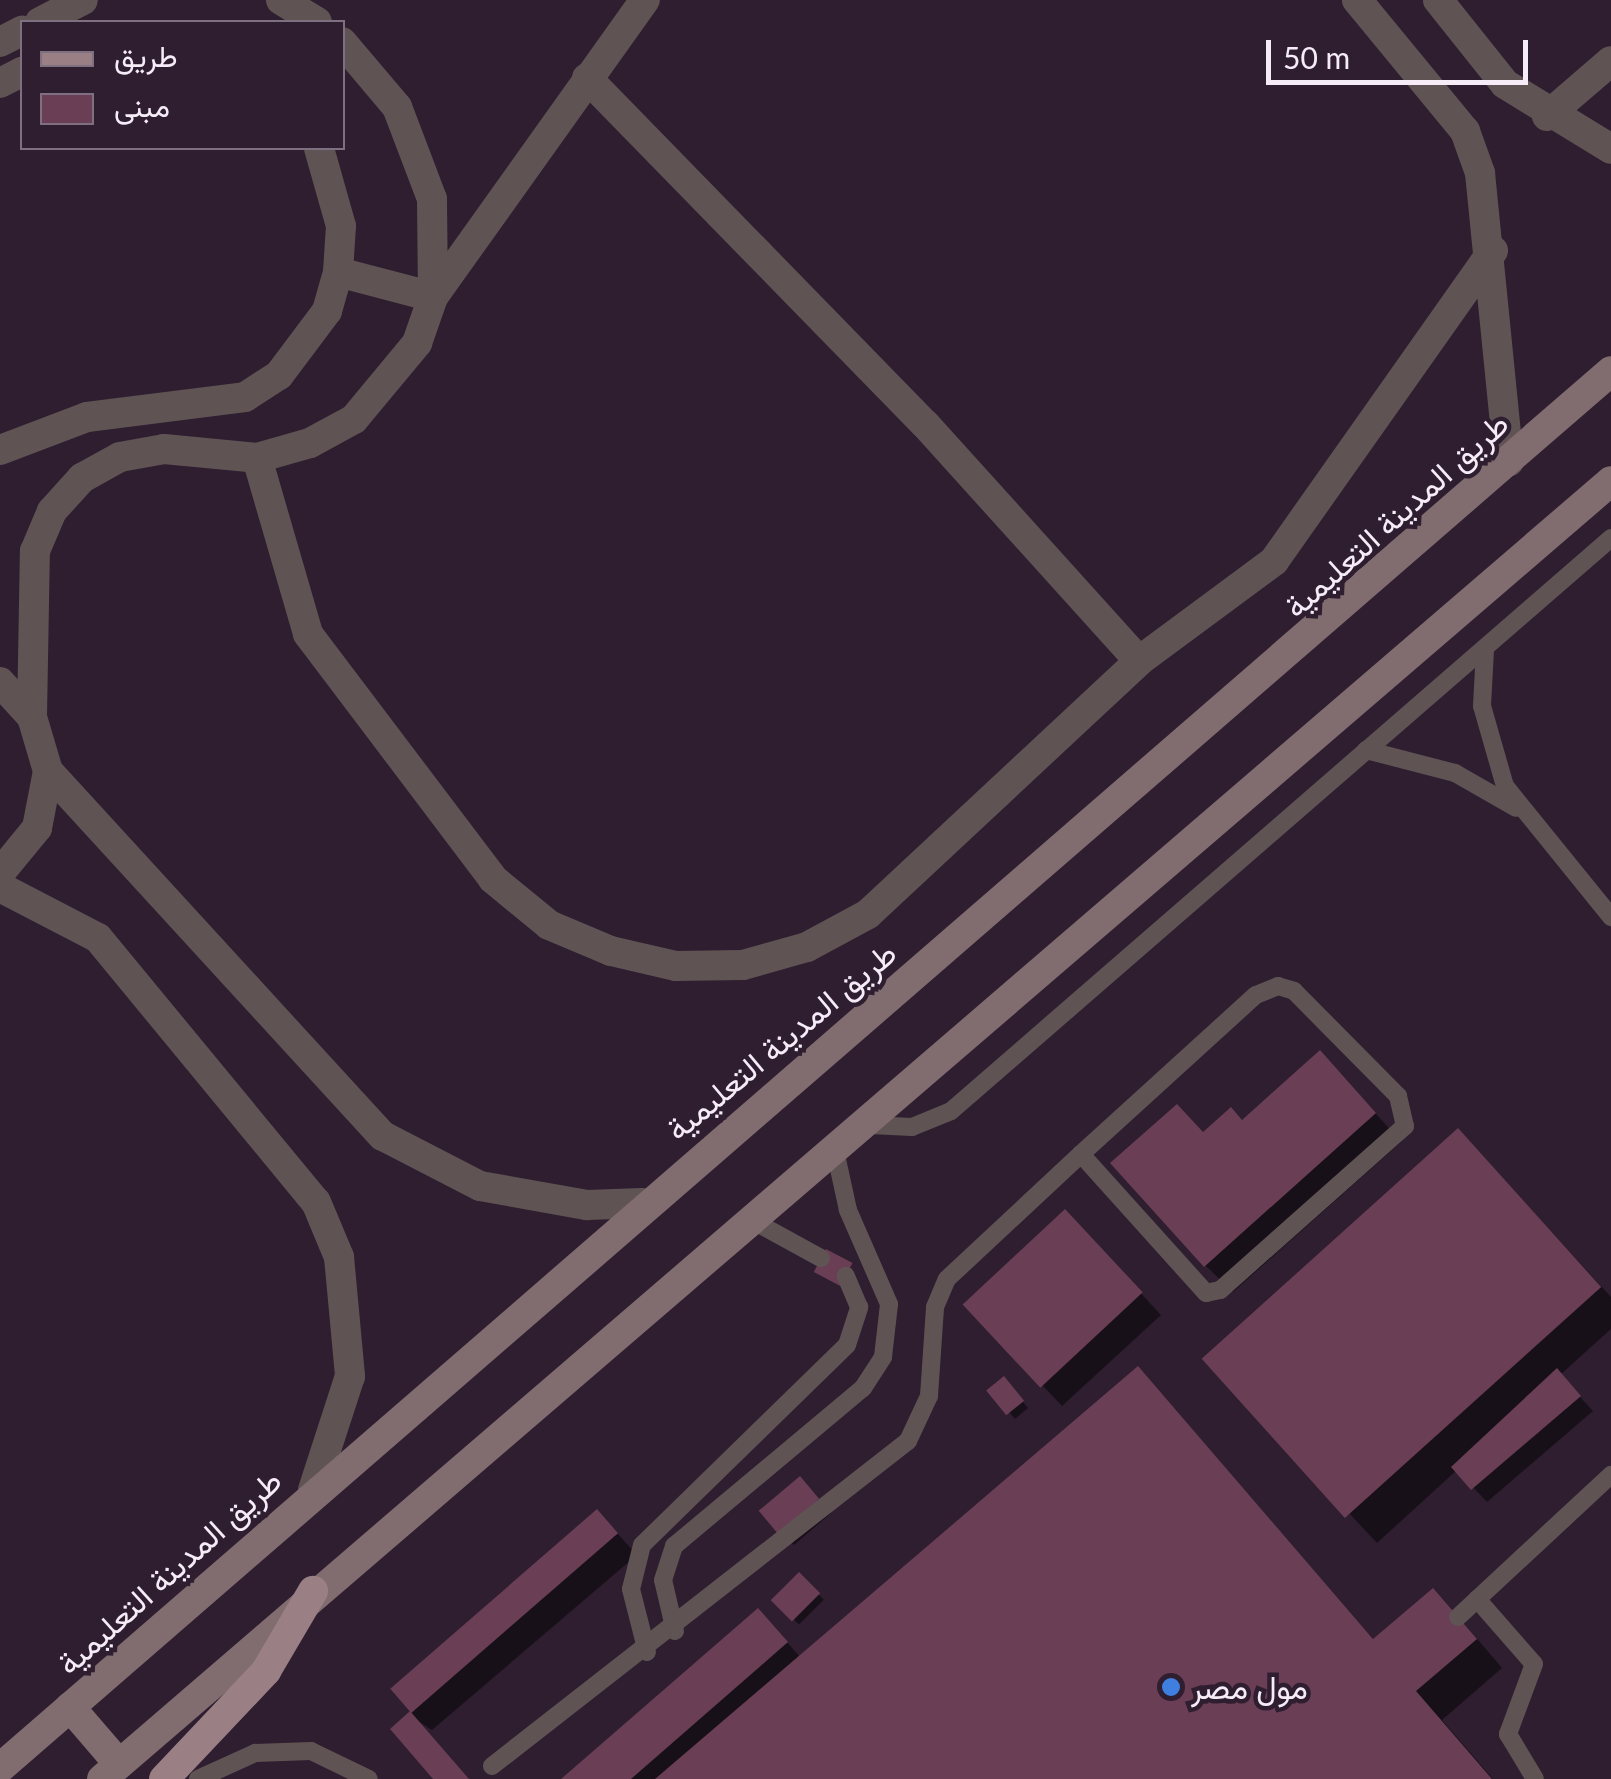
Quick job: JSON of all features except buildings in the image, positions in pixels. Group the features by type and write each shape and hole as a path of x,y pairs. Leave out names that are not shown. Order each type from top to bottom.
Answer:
{"main road":[{"path":"164,1779 266,1671 314,1591"}],"street":[{"path":"44,20 83,0"},
{"path":"433,297 644,0"},
{"path":"1357,0 1465,131 1493,250 1509,462"},
{"path":"1438,0 1505,84 1546,116 1611,149"},
{"path":"290,7 313,20"},
{"path":"345,46 397,107 419,152 437,248 433,297 416,344 354,419 257,458 164,449 120,457 82,478 52,510 36,551 32,716 48,771 384,1136 480,1186 569,1204 642,1203"},
{"path":"1546,116 1611,61"},
{"path":"587,78 925,424 1139,661"},
{"path":"0,450 78,419 245,397 306,345 338,272 341,226 320,150"},
{"path":"257,458 308,634 493,879 550,925 676,966 743,965 807,947 868,914 1139,661 1274,561 1493,250"},
{"path":"338,272 433,297"},
{"name":"طريق المدينة التعليمية","path":"0,1768 642,1203 1202,735 1611,371"},
{"path":"70,1708 111,1771 314,1591 758,1224 1611,481"},
{"path":"0,682 32,716"},
{"path":"0,873 37,828 48,771"},
{"path":"0,887 98,938 316,1202 340,1257 351,1361 338,1434 312,1490"}],"lane":[{"path":"870,1125 912,1127 951,1111 1611,538"},
{"path":"1485,650 1486,734 1520,811 1611,917"},
{"path":"1366,750 1455,773 1520,811"},
{"path":"492,1766 675,1631 908,1441 925,1412 935,1307 948,1279 1081,1154 1256,995 1278,986 1300,996 1405,1110 1395,1138 1213,1293 1193,1284 1081,1154"},
{"path":"675,1631 663,1580 674,1546 863,1388 883,1357 889,1304 848,1210 836,1155"},
{"path":"758,1224 821,1258"},
{"path":"647,1652 631,1589 642,1545 847,1344 859,1307 846,1276"},
{"path":"1458,1617 1611,1475"},
{"path":"1477,1599 1534,1664 1508,1734 1535,1779"},
{"path":"198,1779 256,1753 299,1751 334,1756 369,1779"}],"place":[{"name":"مول مصر","path":"1171,1687"}]}
